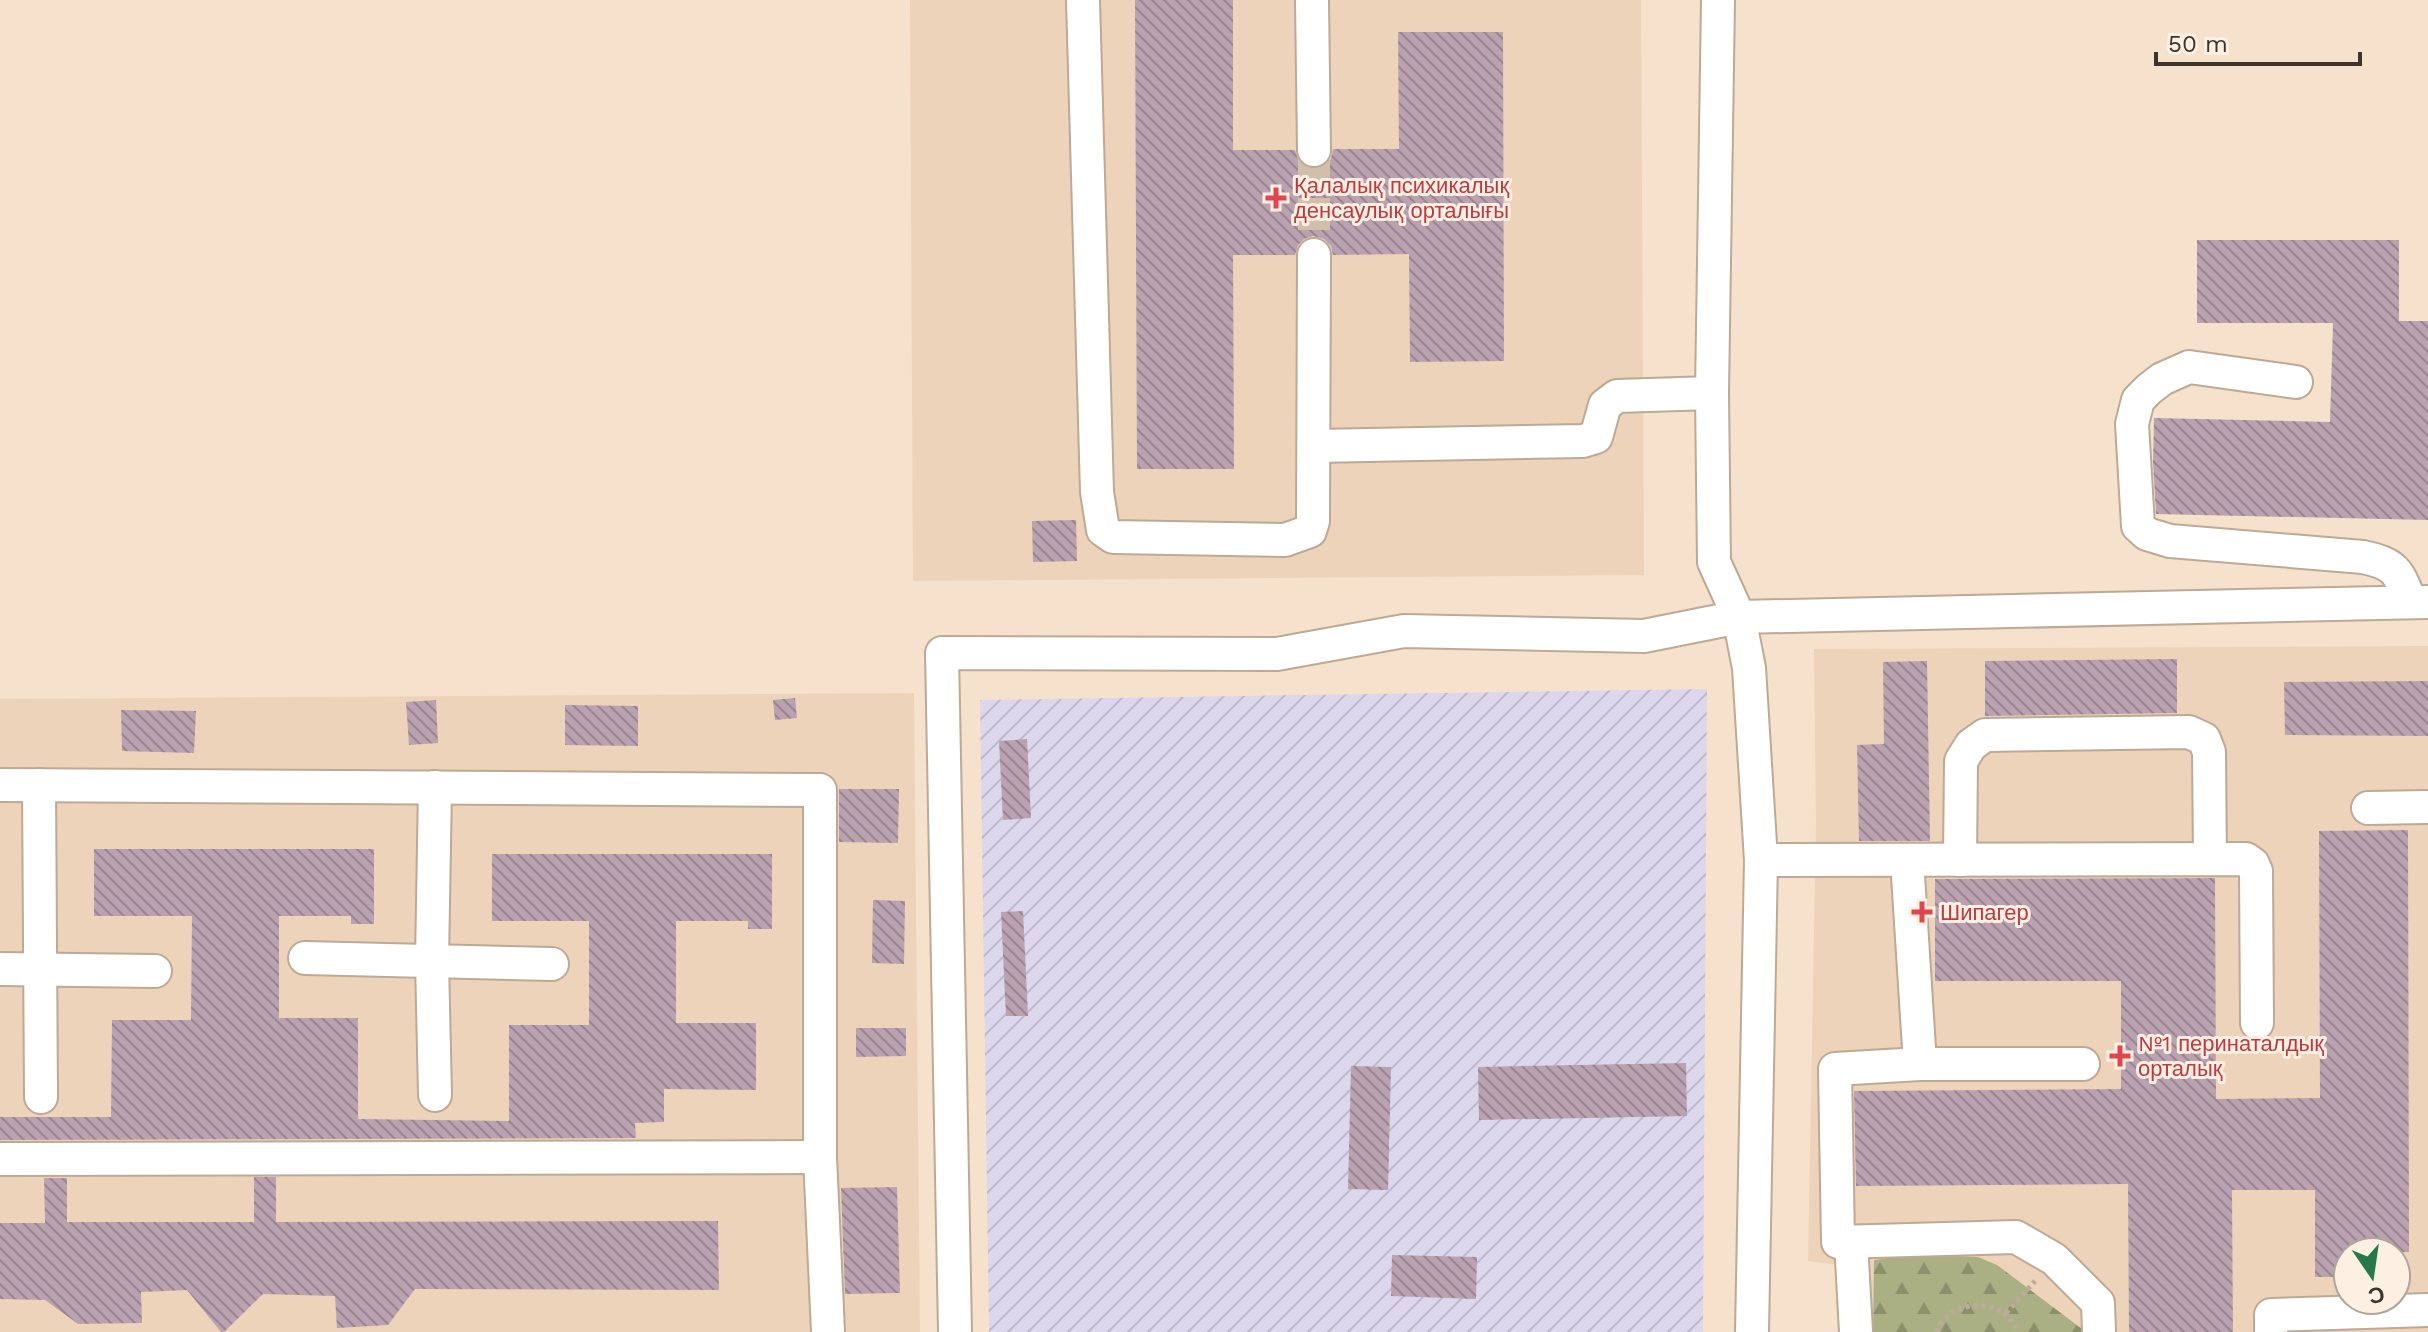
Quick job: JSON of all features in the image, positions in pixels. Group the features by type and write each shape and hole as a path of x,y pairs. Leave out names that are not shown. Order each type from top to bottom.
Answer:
{"street":[{"path":"1083,0 1097,492 1103,530 1113,537 1285,540 1310,531 1313,521 1315,446 1314,255"},
{"path":"1312,0 1314,150"},
{"path":"1718,0 1712,393 1714,562 1739,617 1749,668 1761,860 1752,1332"},
{"path":"2296,382 2189,367 2162,379 2149,389 2138,400 2132,424 2138,526 2147,534 2170,541 2382,561 2393,566 2419,602"},
{"path":"1315,446 1583,441 1596,437 1605,405 1617,396 1712,393"},
{"path":"955,1332 942,653 1277,654 1404,631 1644,636 1739,617 2419,602"},
{"path":"1960,860 1961,761 1971,745 1985,735 2189,732 2204,739 2209,752 2210,858"},
{"path":"0,785 820,790 820,1157 828,1332"},
{"path":"39,785 41,1097"},
{"path":"435,787 432,961 435,1095"},
{"path":"2368,808 2428,807"},
{"path":"1761,860 2246,859 2256,871 2257,1023"},
{"path":"1907,860 1920,1064"},
{"path":"305,958 552,964"},
{"path":"0,969 155,971"},
{"path":"2083,1064 1920,1064 1835,1069 1838,1242 2016,1237 2054,1259 2098,1303 2099,1332"},
{"path":"0,1159 820,1157"},
{"path":"1851,1242 1856,1332"},
{"path":"2271,1332 2271,1315 2428,1310"}],"path":[{"path":"2006,1313 2054,1259"},
{"path":"1936,1332 1956,1310 1981,1304 2006,1313 2019,1332"}],"shaded area":[{"name":"Қалалық психикалық денсаулық орталығы","path":"910,0 1641,0 1644,575 913,581"},
{"name":"№1 перинаталдық орталық","path":"2428,646 2428,1332 1840,1332 1839,1265 1808,1261 1816,823 1814,649"},
{"path":"1707,689 1703,1332 989,1332 980,700"},
{"path":"914,693 920,1332 0,1332 0,699"}],"green space":[{"path":"1919,1254 1978,1257 1997,1265 2082,1332 1873,1332 1874,1260"}],"building":[{"path":"1135,0 1233,0 1233,150 1295,150 1298,160 1313,169 1324,166 1331,159 1333,149 1399,149 1398,32 1503,32 1504,361 1410,362 1409,254 1333,255 1331,246 1324,239 1313,236 1298,245 1295,255 1233,255 1234,469 1137,469"},
{"path":"2197,240 2399,240 2399,321 2428,321 2428,520 2156,514 2154,418 2330,422 2333,323 2197,323"},
{"path":"1076,520 1077,561 1033,562 1032,521"},
{"path":"2177,659 2177,713 1985,716 1985,661"},
{"path":"1927,661 1930,841 1859,841 1857,745 1884,744 1883,662"},
{"path":"2428,681 2428,736 2285,735 2284,682"},
{"path":"795,698 797,718 775,720 773,700"},
{"path":"436,700 438,743 409,745 406,702"},
{"path":"565,705 638,706 638,746 565,745"},
{"path":"121,710 196,711 194,753 122,751"},
{"path":"1027,739 1031,818 1003,820 999,741"},
{"path":"839,789 899,789 898,843 839,842"},
{"path":"2408,830 2409,1236 2332,1236 2332,1277 2315,1277 2315,1190 2232,1190 2233,1332 2129,1332 2128,1184 1856,1186 1854,1091 2121,1089 2121,981 1935,981 1935,879 2215,878 2216,1099 2320,1098 2319,831"},
{"path":"94,849 374,849 374,924 351,924 351,916 279,916 279,1018 358,1018 358,1119 509,1121 509,1025 589,1025 589,921 492,921 492,854 772,854 772,929 748,929 748,921 676,921 676,1023 756,1023 756,1090 664,1089 664,1122 635,1123 636,1138 0,1140 0,1117 111,1117 112,1020 191,1020 192,916 94,916"},
{"path":"873,900 905,901 904,964 872,963"},
{"path":"1023,911 1028,1016 1006,1016 1001,912"},
{"path":"856,1028 906,1028 906,1056 856,1057"},
{"path":"1686,1063 1687,1116 1479,1120 1478,1067"},
{"path":"1351,1066 1391,1067 1388,1190 1348,1189"},
{"path":"254,1177 276,1177 276,1222 718,1221 719,1290 415,1289 388,1325 337,1328 335,1296 263,1294 224,1332 187,1290 141,1292 142,1323 78,1324 45,1300 0,1299 0,1223 45,1223 44,1178 67,1178 67,1222 254,1222"},
{"path":"897,1187 900,1293 845,1294 841,1188"},
{"path":"1392,1255 1477,1257 1476,1299 1391,1296"}],"tunnel":[{"path":"1314,150 1314,255"}],"place":[{"name":"Қалалық психикалық денсаулық орталығы","path":"1276,198"},
{"name":"Шипагер","path":"1922,912"},
{"name":"№1 перинаталдық орталық","path":"2120,1056"}]}
